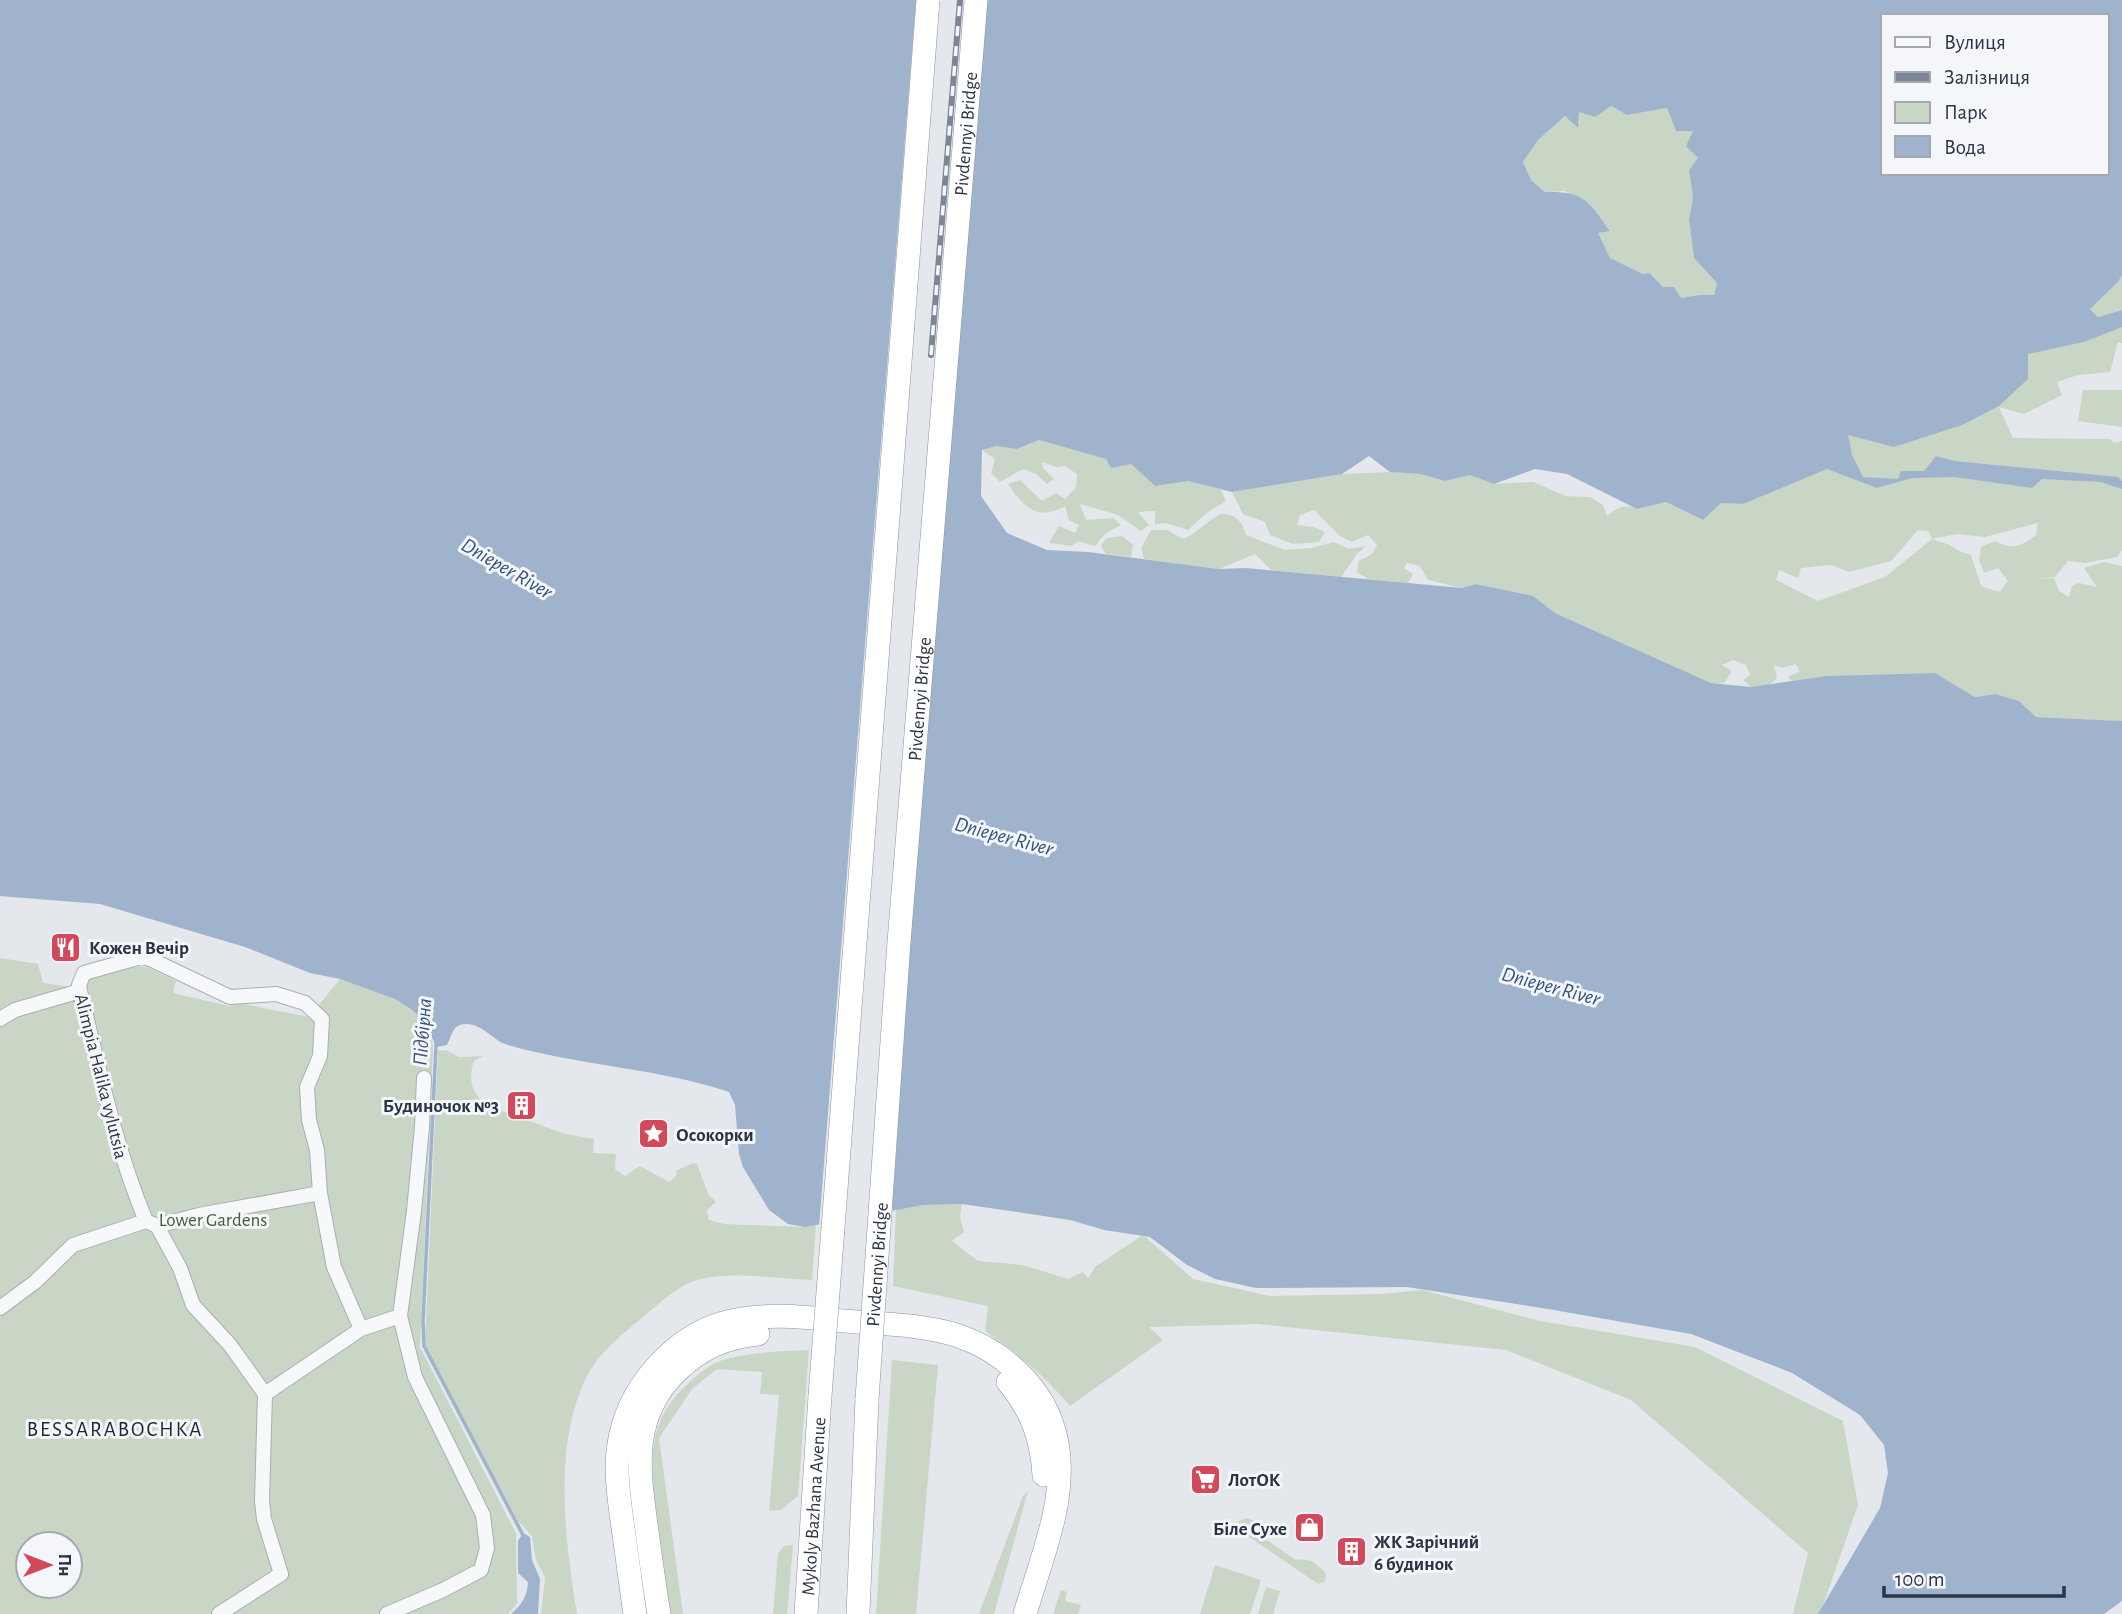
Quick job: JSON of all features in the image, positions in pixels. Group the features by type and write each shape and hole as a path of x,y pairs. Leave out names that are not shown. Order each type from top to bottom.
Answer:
{"highway":[{"name":"Mykoly Bazhana Avenue","path":"806,1614 820,1396 928,0"},
{"name":"Pivdennyi Bridge","path":"858,1614 867,1399 899,942 976,0"},
{"path":"635,1614 617,1484 616,1453 623,1424 634,1399 653,1371 674,1350 698,1334 722,1324 745,1319 803,1317 914,1327 959,1336 1013,1367 1030,1385 1053,1424 1059,1455 1059,1477 1055,1513 1025,1614"},
{"path":"659,1614 640,1478 642,1431 652,1404 671,1376 691,1358 713,1344 735,1336 807,1331 908,1339 959,1351 981,1361 1004,1377 1023,1399 1034,1421 1043,1451 1044,1481 1039,1512 1008,1614"}],"street":[{"name":"Alimpia Halika vylutsia","path":"265,1394 230,1345 192,1304 180,1268 132,1188 114,1129 80,991 79,985 85,973 141,957 230,997 276,994 305,1003 321,1019 320,1056 307,1087 309,1120 317,1150 320,1193 334,1267 361,1329"},
{"path":"0,1019 15,1010 80,991"},
{"path":"387,1614 481,1570 487,1548 483,1515 415,1377 400,1316 414,1211 424,1078"},
{"path":"0,1308 35,1282 73,1245 199,1214 320,1193"},
{"path":"219,1614 281,1574 264,1519 262,1501 265,1394 361,1329 400,1316"}],"green space":[{"path":"1611,106 1627,115 1667,108 1676,131 1694,131 1698,158 1689,170 1693,197 1689,220 1694,258 1717,283 1714,295 1681,298 1663,287 1651,273 1643,274 1610,258 1597,232 1609,231 1565,191 1545,192 1531,180 1523,162 1538,140 1565,116 1578,126 1578,112"},
{"path":"2122,275 2122,310 2098,317 2090,309"},
{"path":"2122,327 2122,343 2118,342 2110,372 2078,375 2057,382 2062,395 2024,414 1999,407 2013,438 2110,439 2114,443 2122,441 2122,550 2117,557 2085,563 2068,561 2055,577 2036,579 2054,578 2059,591 2069,597 2072,586 2079,583 2097,587 2084,568 2104,562 2122,566 2122,721 2036,717 2019,701 1996,694 1975,697 1935,673 1826,676 1792,681 1788,676 1800,672 1796,664 1782,668 1774,665 1777,678 1768,686 1751,687 1743,680 1750,675 1746,665 1733,660 1722,665 1732,671 1724,683 1711,683 1555,613 1532,596 1476,584 1462,588 1428,580 1420,566 1407,563 1404,568 1413,574 1408,583 1368,579 1357,572 1359,561 1372,554 1377,545 1368,535 1352,542 1340,536 1314,510 1300,515 1297,525 1325,532 1319,542 1293,544 1270,535 1265,522 1243,514 1232,492 1342,474 1420,474 1445,481 1470,475 1494,484 1533,482 1566,496 1590,497 1603,505 1607,516 1621,507 1637,509 1666,502 1703,520 1721,503 1743,504 1848,435 2027,354 2084,342","holes":["2038,523 2036,535 2021,544 2007,546 1995,541 1981,547 1979,560 1984,573 1998,568 2008,581 1999,592 1981,586 1971,555 1932,539 1957,534 1985,537","1918,530 1928,531 1932,539 1885,577 1818,601 1776,580 1779,570 1798,578 1801,568 1831,565 1849,572 1891,561"]},
{"path":"2083,390 2122,390 2122,427 2078,421"},
{"path":"1039,440 1131,464 1155,486 1188,481 1220,489 1226,501 1208,512 1188,530 1166,523 1155,524 1155,511 1138,512 1149,525 1141,531 1118,515 1080,504 1086,520 1113,518 1121,525 1105,534 1095,546 1078,541 1072,546 1049,543 1059,526 1075,533 1079,525 1069,520 1065,506 1047,513 1032,510 1008,484 1020,480 1042,501 1056,493 1065,499 1076,487 1077,474 1065,466 1056,467 1042,462 1043,468 1054,479 1047,484 1036,474 1023,469 1000,482 991,473 995,459 982,450 996,446 1018,449"},
{"path":"1221,514 1238,519 1246,535 1285,550 1312,548 1334,542 1349,549 1366,546 1341,577 1271,570 1255,554 1219,569 1144,559 1141,548 1151,530 1167,530 1183,539"},
{"path":"1122,536 1133,545 1131,557 1106,554 1101,546 1106,538"},
{"name":"Lower Gardens","path":"0,958 38,964 43,983 85,989 85,976 116,972 118,966 147,967 176,981 173,993 229,1006 238,1003 309,1017 340,979 388,996 420,1016 433,1046 420,1347 516,1533 517,1604 508,1614 0,1614"},
{"path":"446,1050 459,1057 483,1056 474,1061 471,1079 476,1094 484,1104 565,1134 594,1139 593,1153 616,1154 615,1169 625,1176 640,1166 669,1182 676,1176 677,1170 697,1164 708,1194 716,1202 707,1210 709,1220 724,1224 805,1227 816,1224 812,1280 728,1276 693,1281 670,1295 628,1329 605,1351 588,1374 569,1431 564,1492 577,1614 541,1614 545,1578 536,1560 532,1536 518,1521 425,1344 438,1051"},
{"path":"962,1204 960,1217 964,1232 952,1241 978,1261 1023,1265 1068,1279 1083,1272 1088,1278 1096,1266 1143,1235 1193,1279 1270,1296 1380,1294 1422,1290 1540,1321 1695,1347 1843,1421 1858,1505 1820,1614 1793,1614 1808,1553 1631,1400 1506,1350 1258,1324 1149,1327 1163,1340 1070,1406 1030,1366 985,1331 988,1306 893,1286 896,1209"},
{"path":"809,1350 798,1496 781,1510 769,1511 779,1395 760,1394 762,1372 717,1369 693,1388 659,1438 683,1614 670,1614 652,1464 658,1428 665,1412 692,1380 719,1361 776,1351"},
{"path":"892,1360 938,1365 916,1614 876,1614"},
{"path":"1028,1491 994,1614 979,1614 1023,1496"},
{"path":"1247,1518 1254,1521 1258,1534 1296,1560 1316,1564 1326,1574 1325,1581 1318,1584 1236,1528 1239,1521"},
{"path":"793,1545 787,1614 773,1614 778,1554 784,1546"},
{"path":"1215,1565 1261,1580 1250,1614 1200,1614"},
{"path":"1266,1587 1280,1591 1273,1614 1258,1614"},
{"path":"1061,1590 1067,1592 1065,1601 1081,1605 1078,1614 1053,1614"}],"water":[{"name":"Dnieper River","path":"0,0 2122,0 2122,275 2090,309 2098,317 2122,310 2122,327 2084,342 2028,354 2028,379 1999,406 1962,425 1894,447 1848,435 1852,455 1863,477 1898,479 1901,471 1924,471 1936,456 1954,461 2118,477 2122,481 2122,489 2101,482 2042,479 2032,488 1955,477 1912,478 1877,488 1827,469 1743,504 1721,503 1703,520 1666,502 1637,509 1567,474 1535,469 1494,484 1470,475 1445,481 1420,474 1390,472 1369,456 1342,474 1232,492 1188,481 1155,486 1131,464 1111,468 1106,459 1039,440 1017,449 996,446 982,450 981,496 1007,533 1047,550 1088,552 1219,569 1246,568 1462,588 1476,584 1533,596 1555,613 1711,683 1751,687 1826,676 1935,673 1975,697 1996,694 2019,701 2036,717 2122,721 2122,1601 2104,1614 1818,1614 1880,1508 1888,1473 1884,1445 1860,1415 1792,1373 1691,1334 1407,1287 1256,1288 1215,1279 1187,1265 1150,1237 1104,1230 1070,1220 962,1204 923,1205 805,1227 788,1224 769,1210 743,1167 739,1154 735,1105 729,1092 675,1077 535,1052 508,1045 483,1030 466,1024 453,1031 447,1045 436,1047 426,1023 395,999 340,979 310,973 245,947 100,904 0,896","holes":["1611,106 1627,115 1667,108 1676,131 1693,131 1686,146 1698,158 1689,170 1693,197 1689,220 1694,258 1717,283 1714,295 1681,298 1674,287 1663,287 1650,273 1643,274 1610,258 1598,233 1610,231 1590,205 1569,193 1545,192 1531,180 1523,162 1538,140 1565,116 1578,128 1579,112 1595,117"]},
{"path":"523,1533 530,1537 532,1560 540,1579 538,1614 511,1614 523,1600 528,1582 518,1573 518,1541"}],"pier":[{"path":"916,0 987,0 910,943 892,1213 819,1227"}],"waterway":[{"name":"Підбірна","path":"436,1045 424,1346 524,1537"}],"railway":[{"path":"931,355 960,0"}],"place":[{"name":"Кожен Вечір","path":"66,947"},
{"name":"Будиночок №3","path":"522,1105"},
{"name":"Осокорки","path":"653,1134"},
{"name":"ЛотОК","path":"1205,1479"},
{"name":"Біле Сухе","path":"1310,1528"},
{"name":"ЖК Зарічний 6 будинок","path":"1351,1552"}],"district":[{"name":"BESSARABOCHKA","path":"115,1429"}]}
